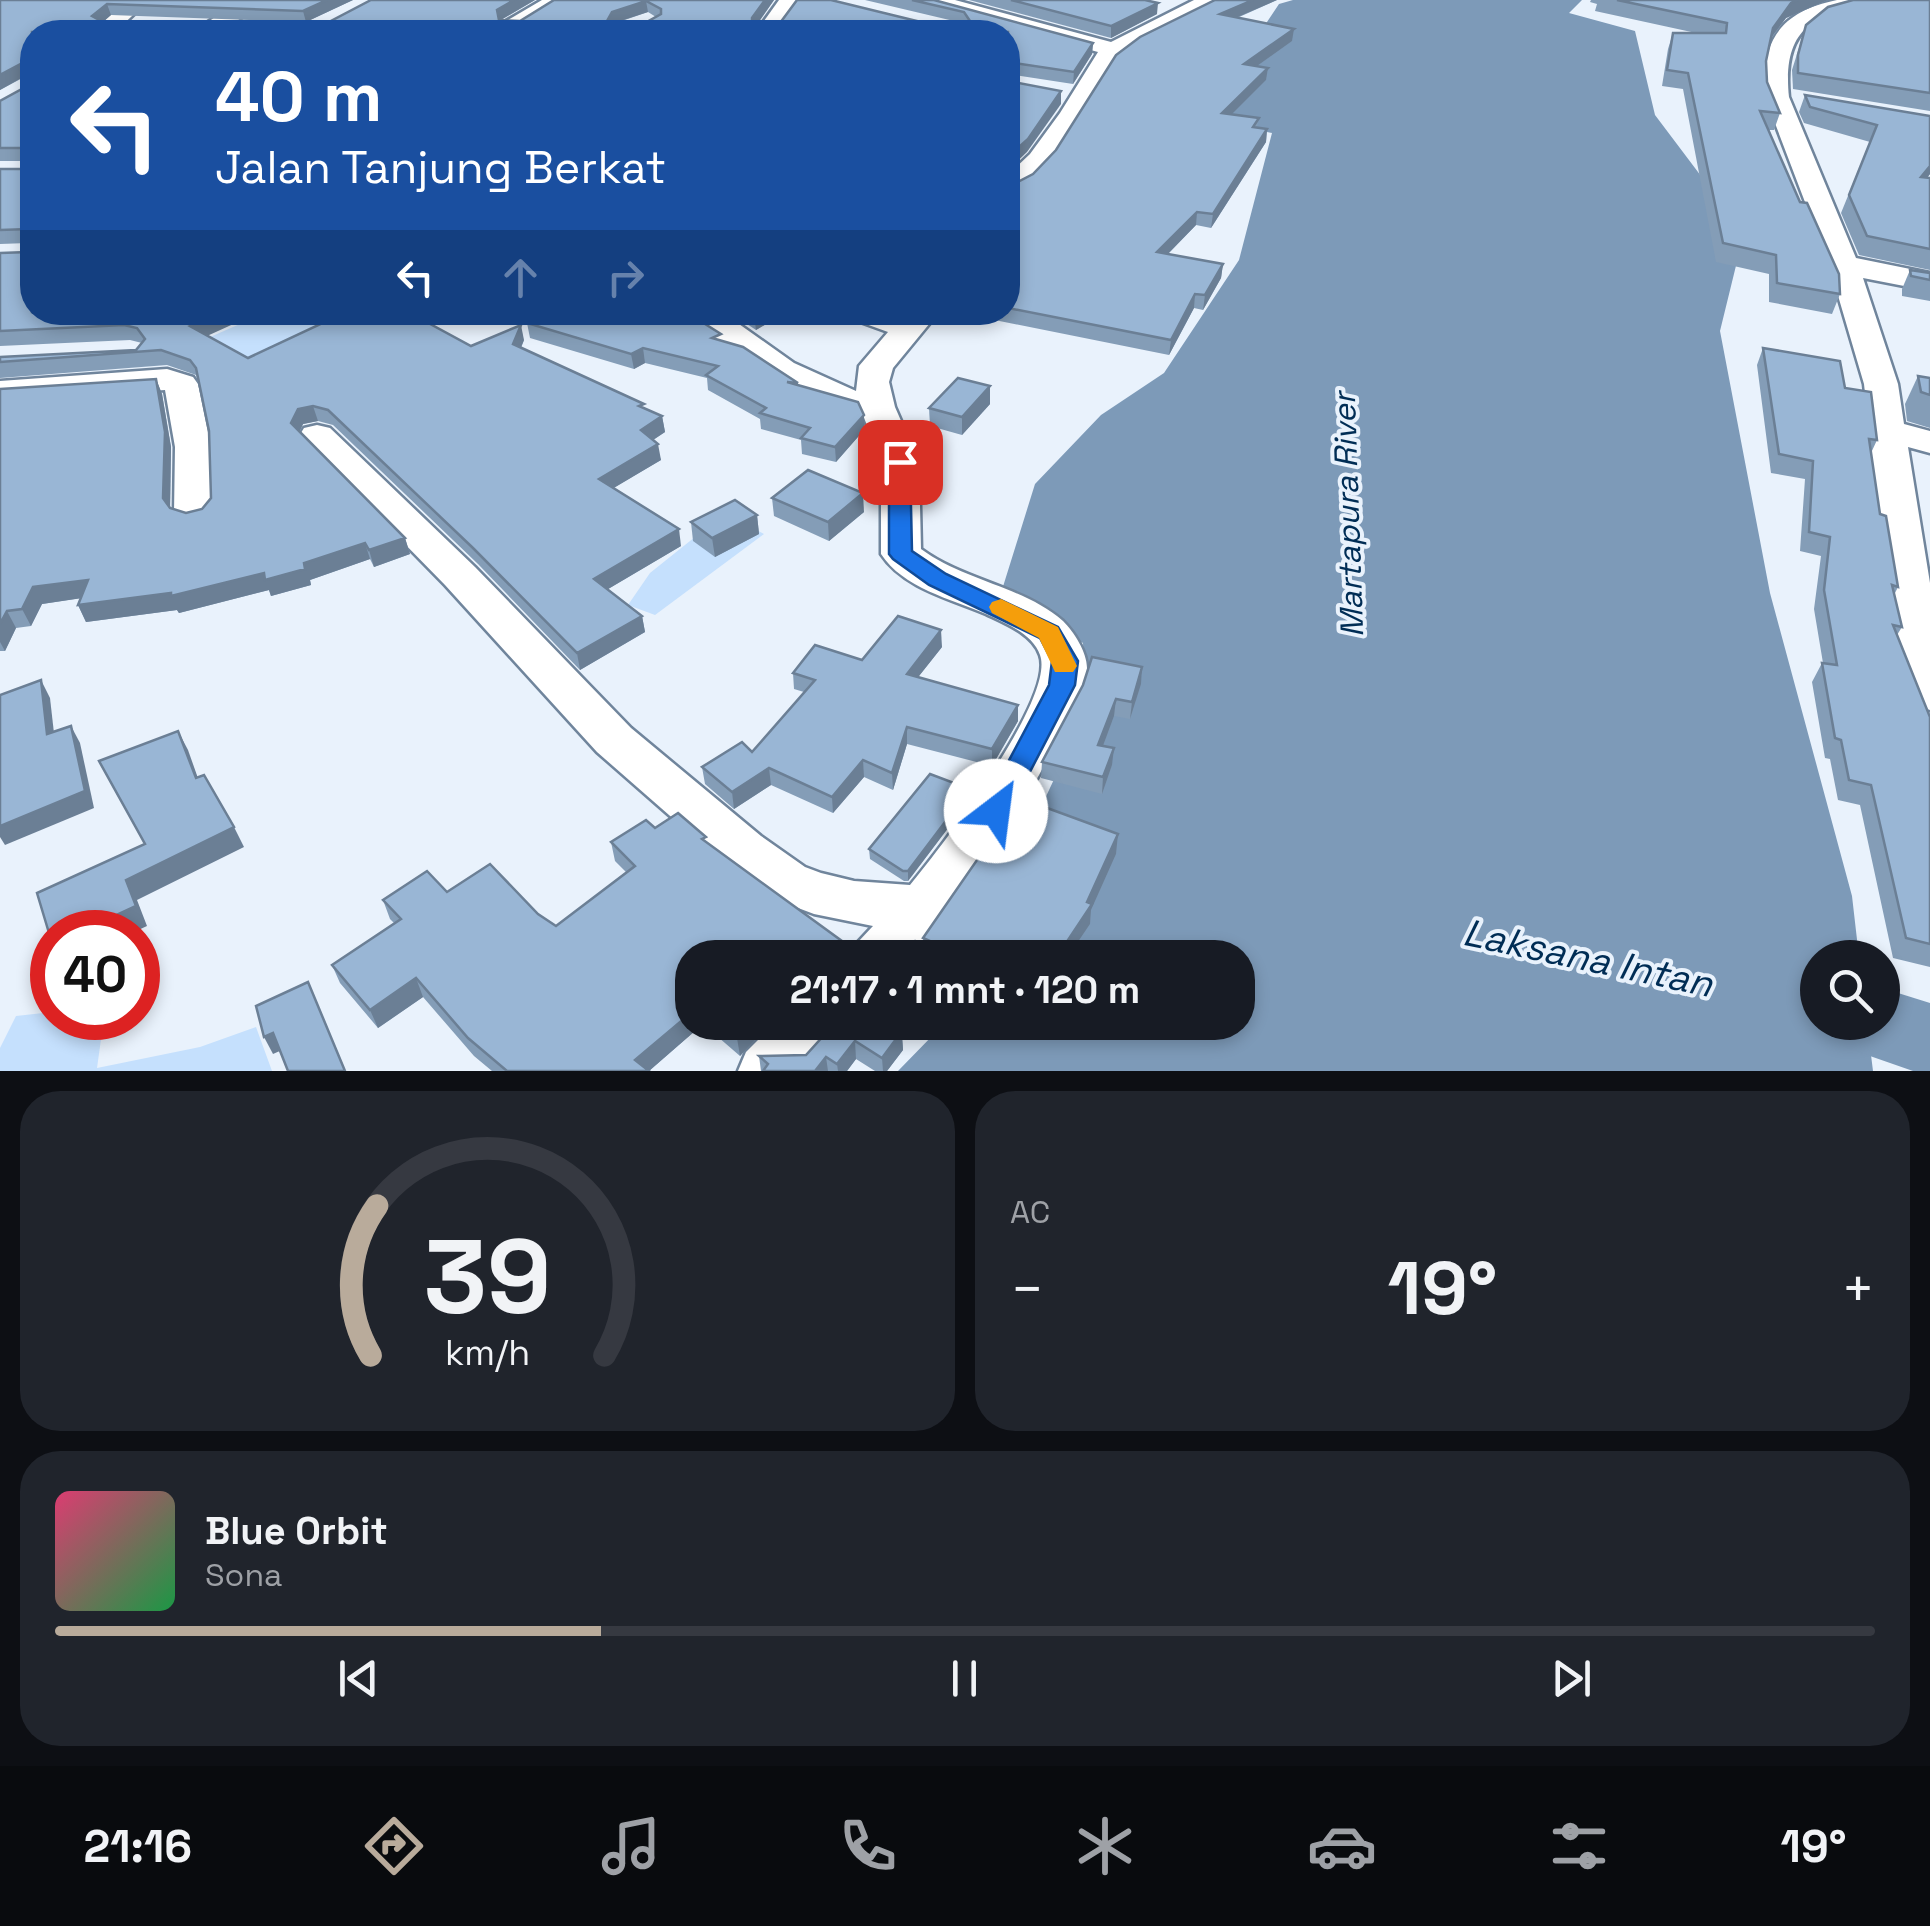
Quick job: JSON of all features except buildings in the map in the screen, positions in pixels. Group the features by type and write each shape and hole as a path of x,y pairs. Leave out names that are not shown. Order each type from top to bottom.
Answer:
{"street":[{"path":"117,20 138,0"},
{"path":"520,20 558,0"},
{"path":"929,0 1011,20"},
{"path":"1902,0 1838,5 1813,14 1789,30 1774,56 1777,97 1897,388 1886,430 1901,539 1930,694"},
{"path":"1154,4 1198,6"},
{"path":"1020,178 1039,160 1072,94 1107,57 1198,6"},
{"path":"215,20 248,13"},
{"path":"1020,22 1107,57"},
{"path":"1026,48 1107,57"},
{"path":"1777,97 1815,103"},
{"path":"1020,156 1039,160"},
{"path":"1844,264 1930,282"},
{"path":"717,325 820,392 876,408"},
{"path":"895,940 977,842 1015,780 1062,685 1065,661 1049,633 927,574 901,554 900,462 876,408 872,382 876,366 911,325"},
{"path":"0,359 130,354"},
{"path":"0,391 167,379 180,384 192,447 194,514"},
{"path":"1886,430 1930,442"},
{"path":"317,436 460,576 614,740 743,850 787,882 814,893 854,903 925,908"},
{"path":"766,1071 796,1040"}],"shaded area":[{"path":"238,325 345,328 255,370 201,341"},
{"path":"725,513 764,534 655,615 628,605 650,573"},
{"path":"30,1014 30,1040 101,1040 97,1068 200,1047 256,1027 272,1071 0,1071 0,1048 16,1016"}],"water":[{"name":"Martapura River","path":"1293,0 1582,0 1569,13 1635,31 1655,115 1744,233 1720,331 1770,593 1852,896 1857,940 1800,940 1800,1040 1869,1040 1873,1071 898,1071 928,1040 1255,1040 1255,940 979,940 1085,713 1083,643 1001,593 1035,484 1101,415 1164,373 1239,260 1272,133 1226,124 1233,73 1279,4"}],"waterway":[{"name":"Laksana Intan","path":"1900,1030 1930,1040"}],"slow traffic":[{"path":"1001,607 1049,633 1059,647 1064,666"}],"route":[{"path":"900,462 901,554 937,579 1034,623 1049,633 1065,661 1062,685 996,811"}]}
